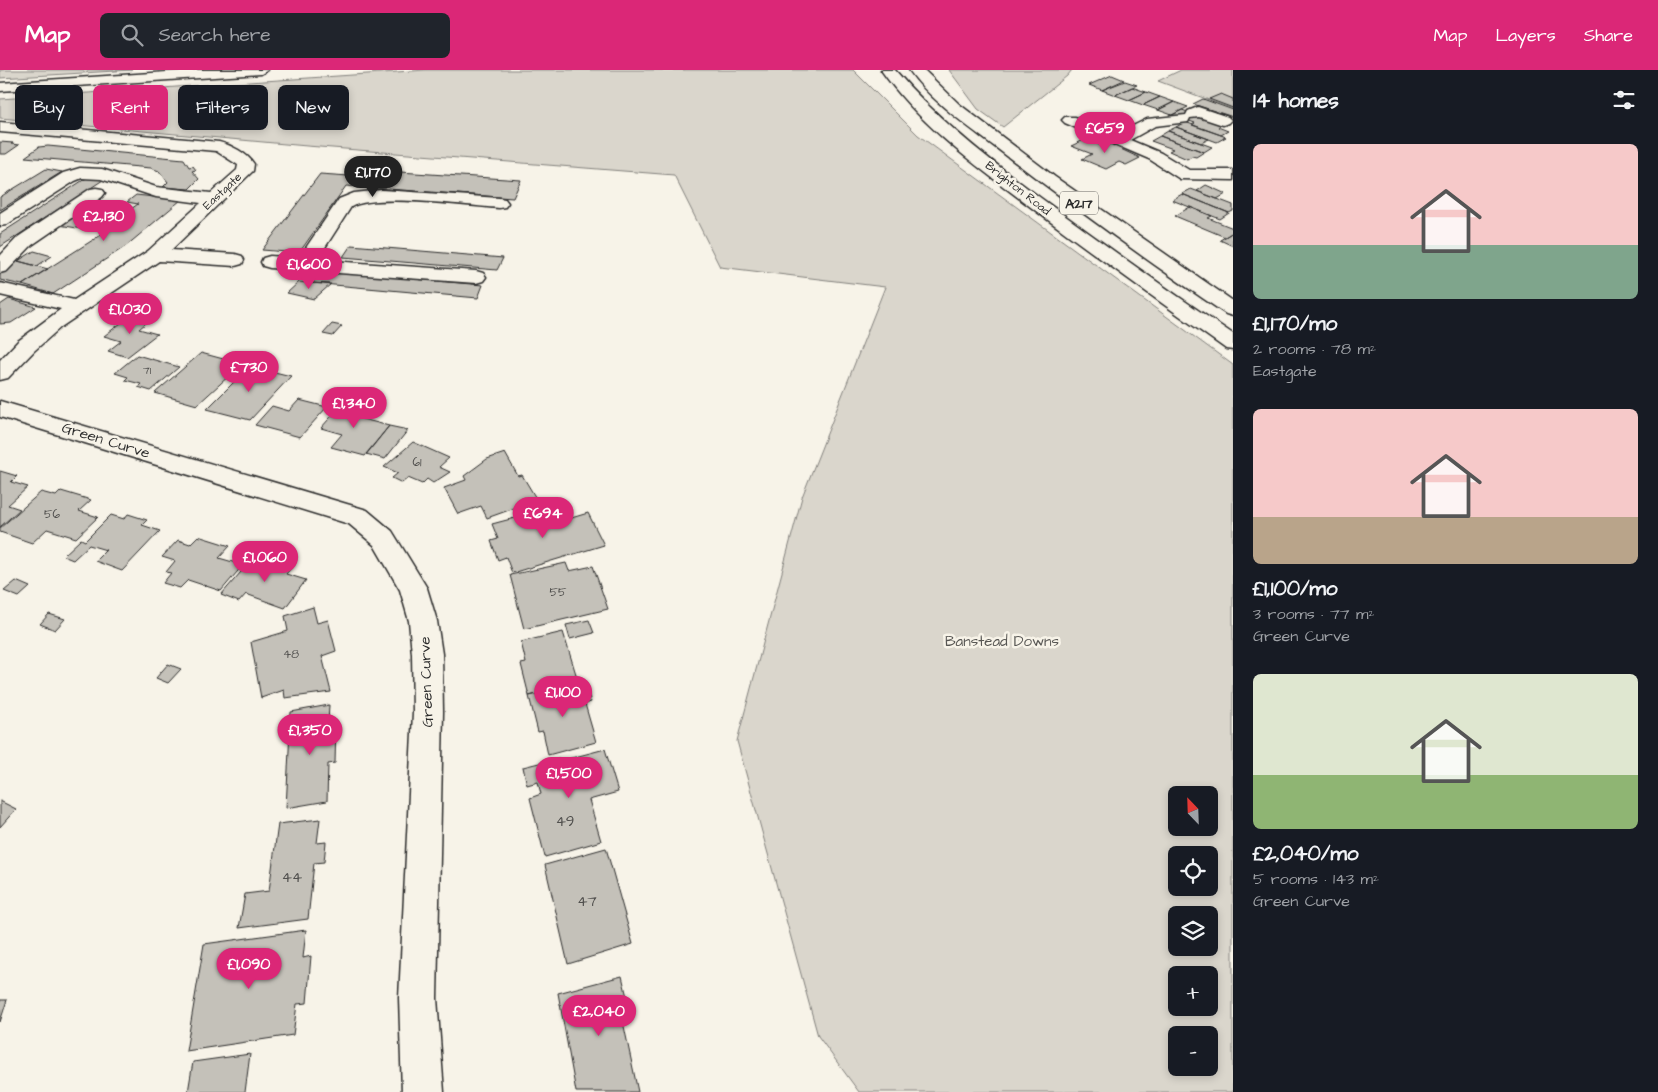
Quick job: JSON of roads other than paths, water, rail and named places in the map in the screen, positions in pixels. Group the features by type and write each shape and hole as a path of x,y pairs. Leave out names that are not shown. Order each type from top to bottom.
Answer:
{"main road":[{"path":"0,87 261,70"},
{"name":"Brighton Road","path":"916,70 931,88 972,122 1099,218 1233,310"},
{"name":"Brighton Road","path":"888,72 926,114 1001,176 1120,266 1233,344"},
{"path":"1118,139 1152,122 1188,116 1198,111 1223,120"},
{"path":"1070,120 1118,139 1163,160 1186,175"},
{"path":"940,126 972,122"},
{"name":"Eastgate","path":"0,127 218,147 241,159 246,164 244,171 154,255 54,322 26,346 0,374"},
{"path":"0,222 69,177 80,173 94,173 118,178 155,192 215,199"},
{"path":"1160,177 1186,175 1232,176"},
{"path":"0,267 25,241 96,193"},
{"path":"305,263 345,203 354,198 382,195 499,203"},
{"path":"154,255 235,260"},
{"path":"270,262 305,263 476,277"},
{"path":"0,288 77,307"},
{"name":"Green Curve","path":"0,409 358,516 382,538 401,566 413,588 423,621 427,654 428,712 418,998 423,1092"}],"park label":[{"name":"Banstead Downs","path":"1002,641"}]}
